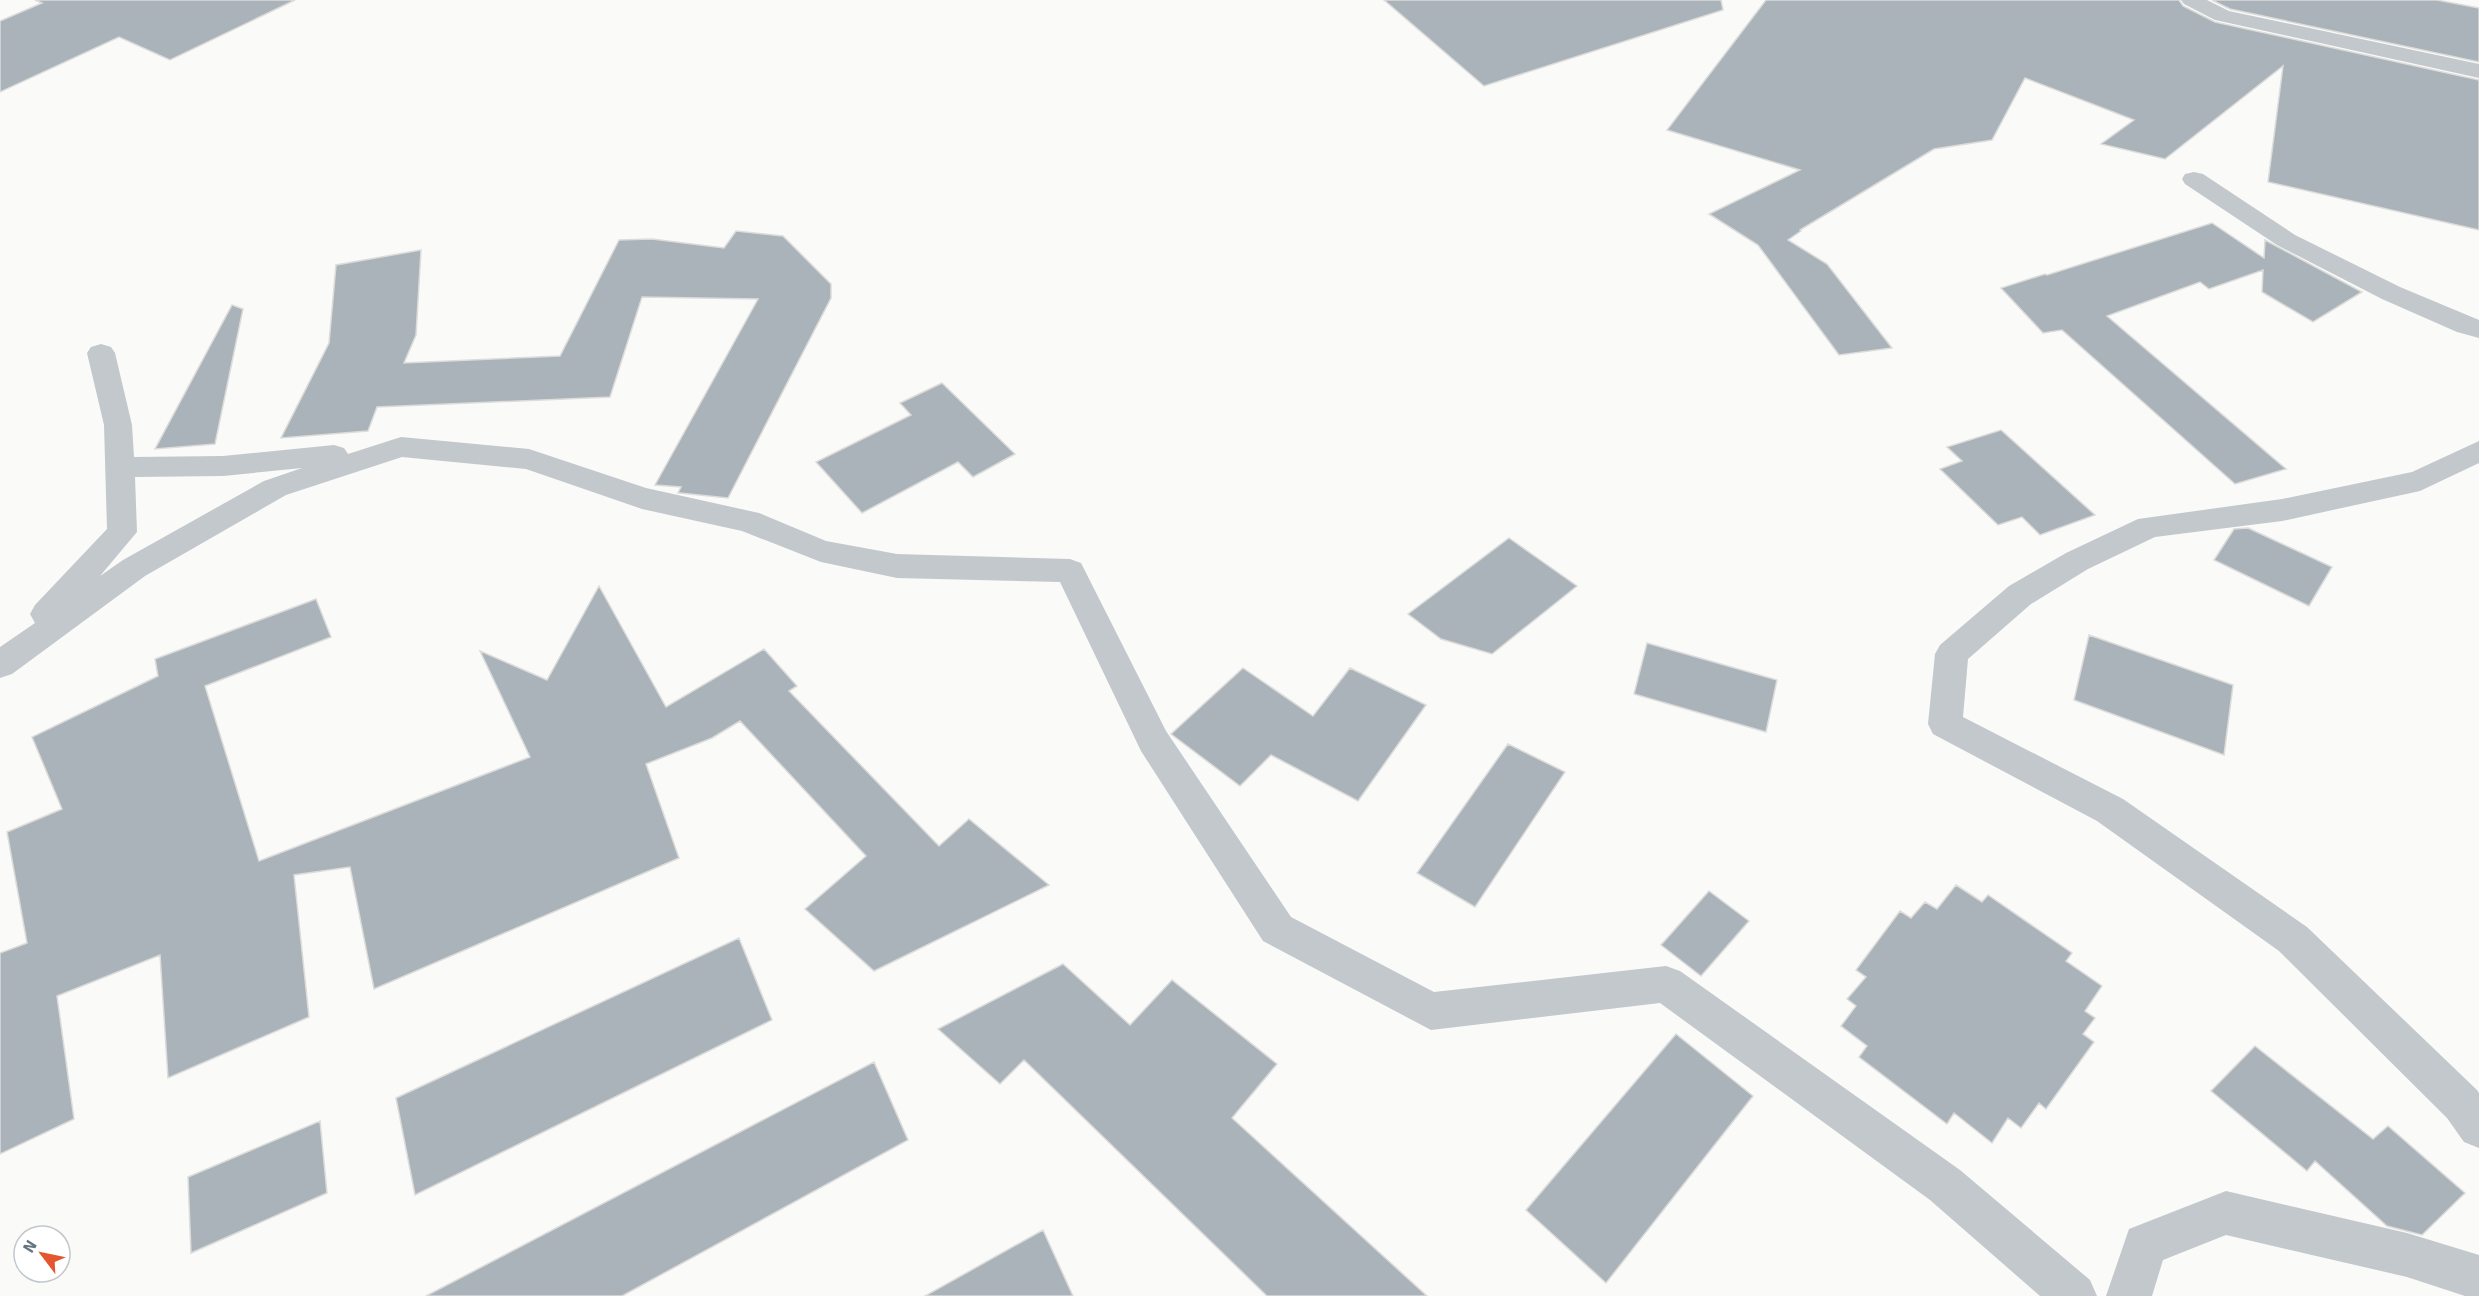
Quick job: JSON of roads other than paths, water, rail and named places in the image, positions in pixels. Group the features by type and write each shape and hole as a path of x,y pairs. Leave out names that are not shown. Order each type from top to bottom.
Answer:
{"street":[{"path":"2191,0 2222,16 2479,70"},
{"path":"2194,179 2286,240 2391,293 2466,326 2479,329"},
{"path":"0,664 122,532 118,425 101,352"},
{"path":"119,467 223,466 401,447 529,459 642,498 748,521 821,551 897,566 1070,571 1153,741 1277,929 1431,1011 1666,984 1945,1185 2074,1296"},
{"path":"0,664 134,568 275,488 401,447"},
{"path":"2479,451 2420,481 2282,510 2149,527 2077,561 2020,595 1952,654 1945,724 2110,810 2293,939 2462,1104 2479,1127"},
{"path":"2129,1296 2145,1245 2226,1212 2407,1255 2479,1278"}]}
